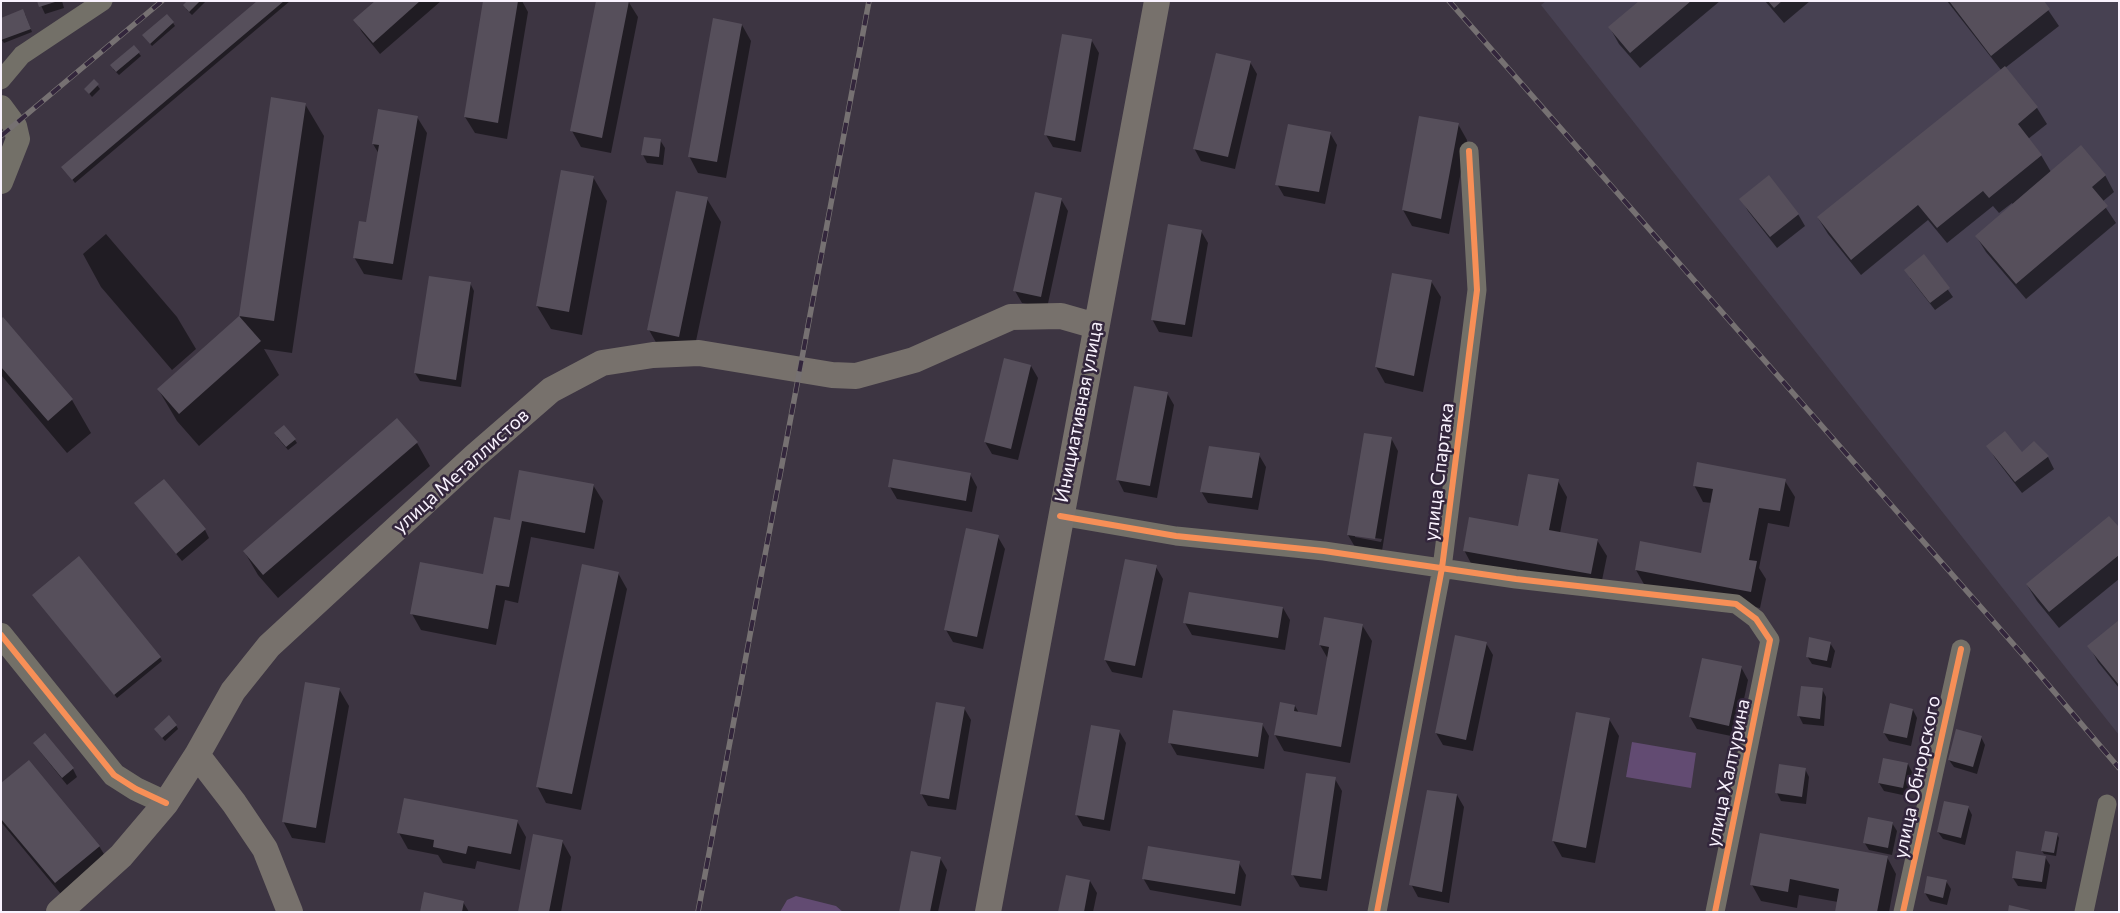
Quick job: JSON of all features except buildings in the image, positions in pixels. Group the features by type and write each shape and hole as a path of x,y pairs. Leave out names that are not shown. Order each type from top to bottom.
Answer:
{"main road":[{"name":"Инициативная улица","path":"988,912 1157,1"},
{"name":"улица Металлистов","path":"59,912 121,856 166,803 233,691 269,646 475,456 551,390 602,363 652,354 699,353 832,376 856,376 914,360 1011,318 1061,316 1096,326"},
{"path":"196,755 234,804 265,849 290,912"}],"street":[{"path":"1,80 22,55 103,1"},
{"path":"1,107 15,126 18,139 1,182"},
{"name":"улица Спартака","path":"1376,912 1442,568 1477,290 1469,151"},
{"path":"1060,516 1176,536 1324,551 1442,568"},
{"name":"улица Халтурина","path":"1442,568 1516,579 1736,604 1756,619 1770,640 1715,912"},
{"path":"1,635 114,775 136,789 166,803"},
{"name":"улица Обнорского","path":"1903,912 1961,649"},
{"path":"2084,912 2107,804"}],"shaded area":[{"path":"1546,1 2119,1 2119,735 1541,5"},
{"path":"1632,742 1696,753 1691,788 1626,777"},
{"path":"796,896 836,906 843,912 780,912 787,900"}],"railway":[{"path":"1,136 162,1"},
{"path":"698,912 869,1"},
{"path":"1449,1 2022,654 2119,768"}],"cycle path":[{"path":"1377,912 1442,568 1477,290 1469,151"},
{"path":"1060,516 1176,536 1324,551 1516,579 1736,604 1756,619 1770,640 1715,912"},
{"path":"1,635 114,775 136,789 166,803"},
{"path":"1903,912 1961,649"}]}
